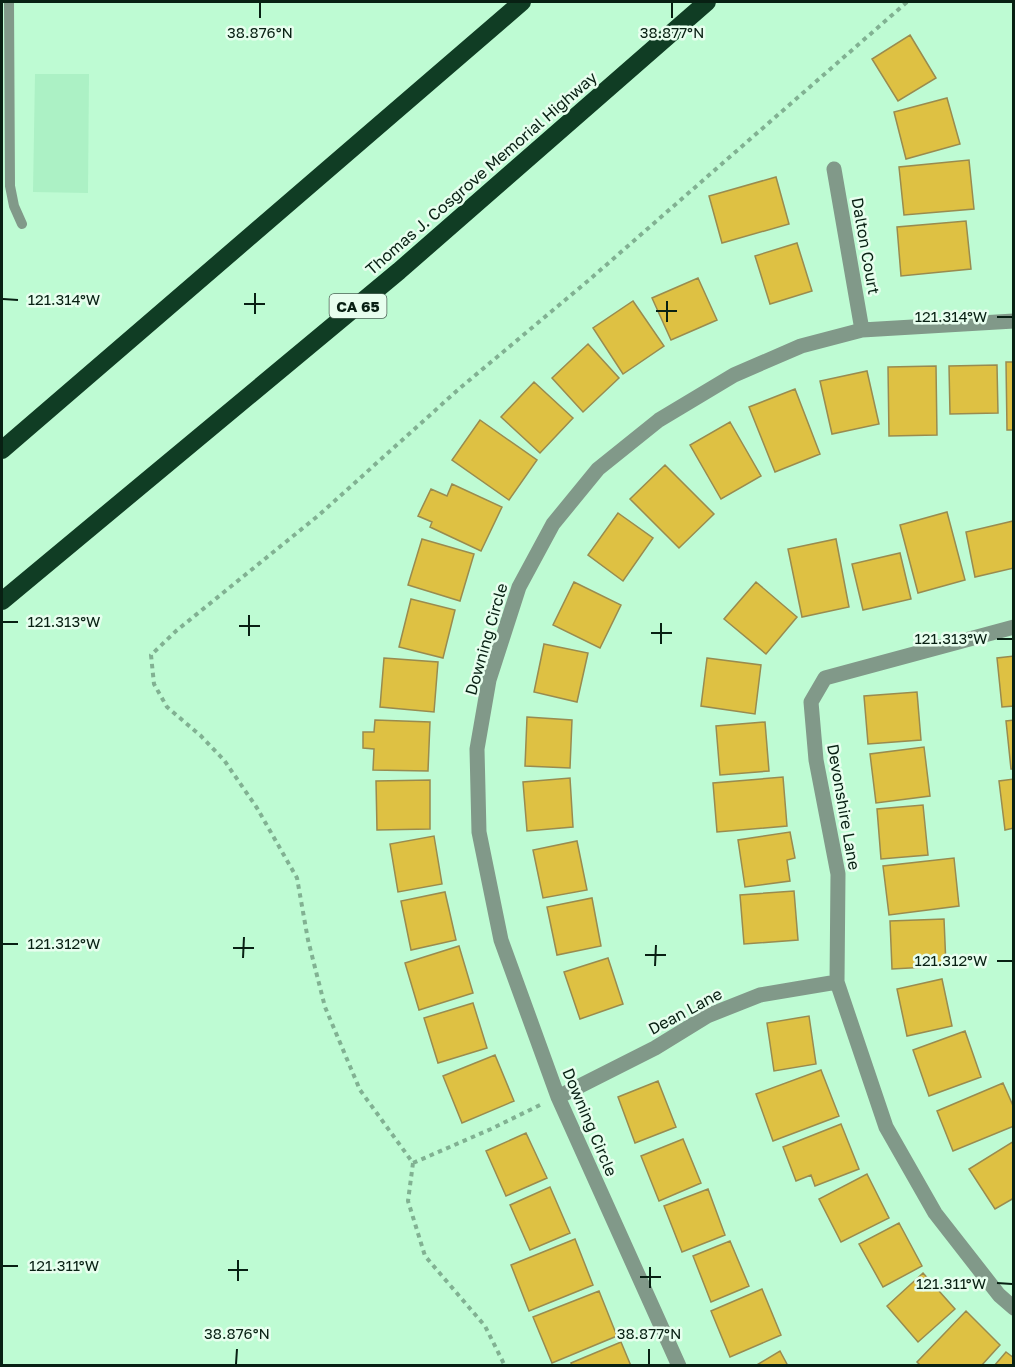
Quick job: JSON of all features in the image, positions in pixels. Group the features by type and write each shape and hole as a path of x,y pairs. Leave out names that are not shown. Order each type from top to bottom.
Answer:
{"highway":[{"path":"2,450 522,2"},
{"name":"Thomas J. Cosgrove Memorial Highway","path":"2,601 399,271 706,2"}],"street":[{"name":"Dalton Court","path":"834,169 862,330"},
{"name":"Downing Circle","path":"680,1365 558,1096 501,940 478,832 477,749 489,680 519,587 553,524 598,469 659,420 734,375 801,346 862,330 1014,321"},
{"name":"Devonshire Lane","path":"1014,627 825,678 811,702 816,760 838,874 837,982 886,1127 935,1213 999,1295 1014,1308"},
{"name":"Dean Lane","path":"558,1096 655,1048 707,1016 760,995 837,982"}],"lane":[{"path":"9,2 10,186 14,206 22,224"}],"path":[{"path":"505,1365 485,1326 425,1256 408,1201 413,1163 360,1090 325,1007 308,940 297,878 257,808 224,760 201,736 167,707 154,684 152,656 176,631 319,515 460,388 598,273 907,2"},
{"path":"413,1163 491,1130 558,1096"}],"shaded area":[{"path":"35,74 89,74 88,193 33,192"}],"building":[{"path":"910,35 936,78 898,101 872,59"},
{"path":"947,98 960,144 906,159 894,112"},
{"path":"969,160 974,209 904,215 899,167"},
{"path":"776,177 789,224 722,243 709,196"},
{"path":"966,221 971,269 901,276 897,227"},
{"path":"797,243 812,291 770,304 755,256"},
{"path":"698,278 717,320 671,340 652,298"},
{"path":"633,301 664,346 623,374 593,328"},
{"path":"588,344 619,378 583,412 552,378"},
{"path":"1006,362 1014,362 1014,430 1007,430"},
{"path":"997,365 998,413 950,414 949,366"},
{"path":"936,366 937,435 889,436 888,367"},
{"path":"867,371 879,424 832,434 820,381"},
{"path":"534,382 573,418 540,453 501,417"},
{"path":"795,389 820,454 775,472 749,407"},
{"path":"480,420 537,460 509,500 452,460"},
{"path":"730,422 761,476 721,499 690,445"},
{"path":"665,465 714,514 679,548 630,499"},
{"path":"452,484 502,507 481,551 430,527 432,522 418,516 431,489 447,496"},
{"path":"947,512 965,580 918,593 900,525"},
{"path":"618,513 653,538 623,581 588,555"},
{"path":"1013,521 1014,568 975,577 966,532"},
{"path":"422,539 474,554 460,601 408,585"},
{"path":"836,539 849,607 802,617 788,549"},
{"path":"900,553 911,599 863,610 852,564"},
{"path":"574,582 621,605 600,648 553,625"},
{"path":"756,582 797,617 766,654 724,619"},
{"path":"411,599 455,610 443,658 399,647"},
{"path":"544,644 588,653 577,702 534,692"},
{"path":"1014,656 1014,706 1002,707 997,658"},
{"path":"384,658 438,662 434,712 380,707"},
{"path":"707,658 761,665 755,714 701,706"},
{"path":"917,692 921,740 868,744 864,696"},
{"path":"527,717 572,720 570,768 525,766"},
{"path":"375,720 430,722 428,771 373,770 374,749 363,748 363,732 374,732"},
{"path":"1014,720 1014,769 1011,769 1006,721"},
{"path":"765,722 769,771 720,775 716,726"},
{"path":"924,747 930,796 876,803 870,754"},
{"path":"783,777 787,826 717,832 713,783"},
{"path":"570,778 573,827 527,831 523,782"},
{"path":"1014,779 1014,828 1005,830 999,781"},
{"path":"430,780 430,829 377,830 376,781"},
{"path":"923,805 928,855 881,859 877,809"},
{"path":"790,832 795,858 787,860 790,881 745,887 738,840"},
{"path":"434,836 442,884 398,892 390,844"},
{"path":"577,841 587,890 543,898 533,850"},
{"path":"954,858 959,906 889,915 883,866"},
{"path":"794,891 798,940 744,944 740,895"},
{"path":"445,892 456,940 411,950 401,901"},
{"path":"592,898 601,946 557,955 547,907"},
{"path":"944,919 946,966 892,969 890,921"},
{"path":"459,946 473,993 419,1010 405,963"},
{"path":"608,958 623,1004 580,1019 564,972"},
{"path":"942,979 952,1026 907,1036 897,989"},
{"path":"473,1003 487,1048 438,1063 424,1018"},
{"path":"809,1016 816,1064 774,1071 767,1023"},
{"path":"965,1031 981,1077 929,1096 913,1050"},
{"path":"495,1055 514,1101 462,1123 443,1076"},
{"path":"821,1070 839,1116 773,1141 756,1094"},
{"path":"658,1081 676,1127 635,1143 618,1097"},
{"path":"1003,1083 1014,1108 1014,1126 953,1151 937,1111"},
{"path":"841,1124 859,1169 815,1186 811,1175 796,1181 783,1147"},
{"path":"526,1133 547,1178 506,1196 486,1151"},
{"path":"683,1139 701,1183 659,1201 641,1156"},
{"path":"1014,1141 1014,1198 995,1209 969,1169"},
{"path":"867,1174 889,1218 841,1242 819,1199"},
{"path":"550,1187 570,1233 530,1250 510,1205"},
{"path":"708,1189 725,1235 682,1252 664,1206"},
{"path":"899,1223 922,1266 883,1287 859,1244"},
{"path":"575,1239 593,1285 529,1311 511,1265"},
{"path":"730,1241 749,1286 711,1302 693,1256"},
{"path":"923,1273 955,1309 918,1342 887,1306"},
{"path":"762,1289 781,1335 730,1357 711,1311"},
{"path":"599,1291 617,1336 552,1363 533,1317"},
{"path":"966,1311 1000,1345 981,1366 921,1366 917,1362"},
{"path":"621,1342 631,1366 572,1366 571,1363"},
{"path":"780,1351 788,1366 755,1366"},
{"path":"1006,1352 1014,1358 1014,1366 994,1366"}]}
